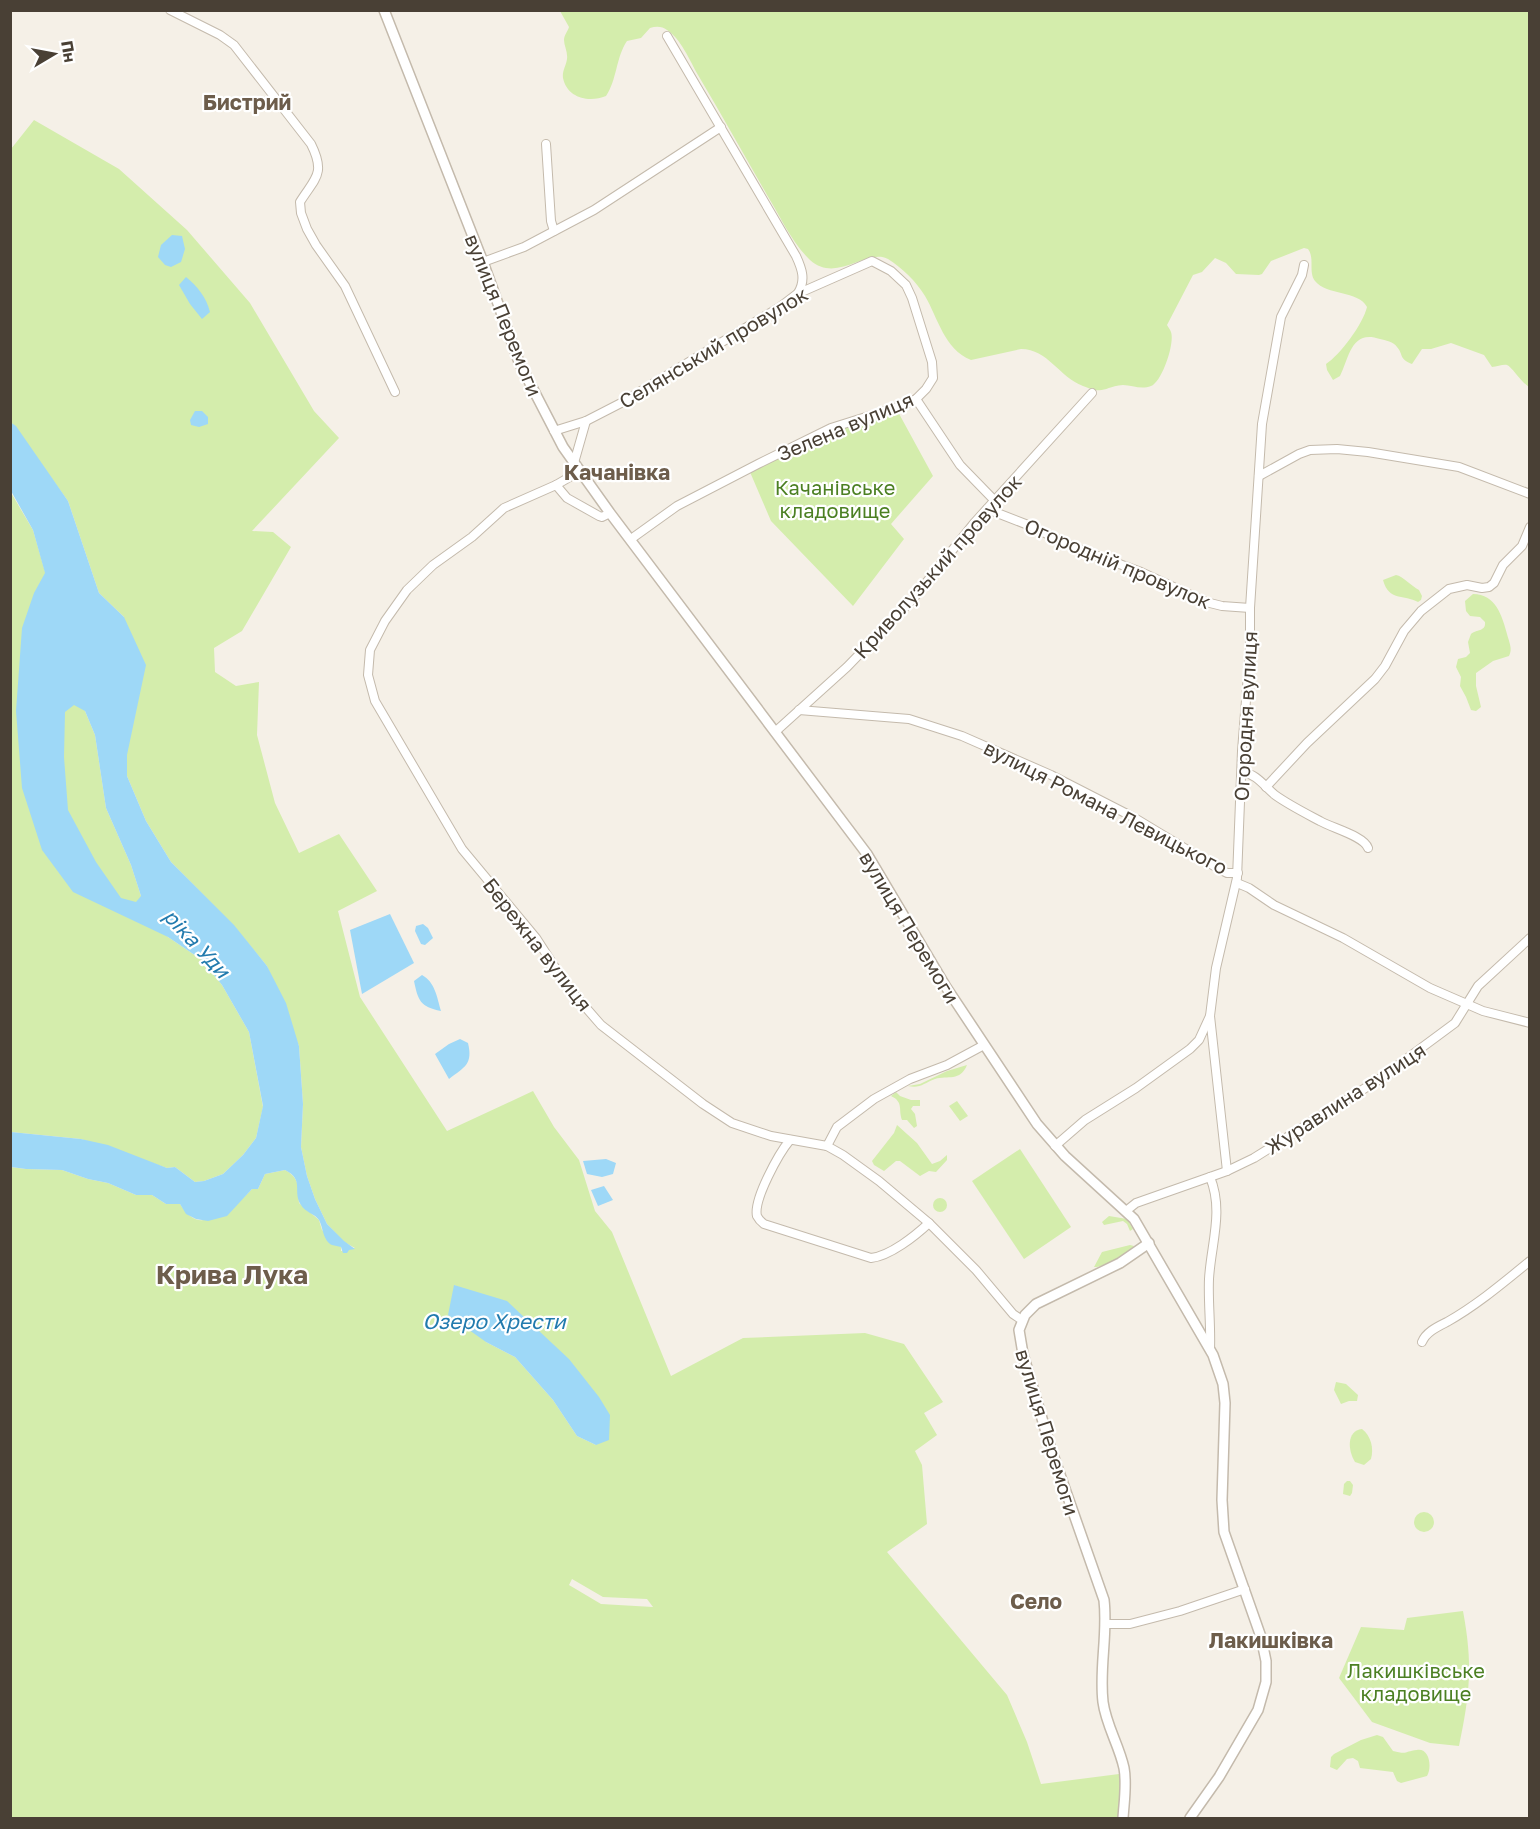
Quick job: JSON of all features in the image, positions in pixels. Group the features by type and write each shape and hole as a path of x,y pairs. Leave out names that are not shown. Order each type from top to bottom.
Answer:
{"street":[{"path":"170,10 220,35 234,45 311,144 318,172 313,185 300,202 301,213 312,238 345,286 394,392"},
{"name":"вулиця Перемоги","path":"384,10 483,262 519,362 554,431 610,513 870,859 946,987 1031,1115 1055,1146 1126,1211 1149,1243 1120,1263 1039,1302 1028,1311 1022,1320 1019,1333 1023,1354 1064,1491 1102,1592 1105,1624 1103,1700 1107,1720 1124,1768 1123,1818"},
{"path":"667,36 769,206 796,256 803,277 797,294"},
{"path":"483,262 517,250 598,208 721,127"},
{"path":"546,144 550,217 554,231"},
{"name":"Селянський провулок","path":"554,431 586,421 630,398 780,307 797,294 872,261"},
{"name":"Зелена вулиця","path":"631,539 682,503 818,433 904,405 916,399 926,389 933,378 929,348 906,285 891,271 872,261"},
{"name":"Огородня вулиця","path":"1227,1171 1210,1016 1216,968 1238,873 1250,649 1250,608 1262,424 1279,322 1287,300 1302,275 1304,265"},
{"name":"Криволузький провулок","path":"775,732 847,667 913,599 953,548 1092,393"},
{"path":"916,399 946,448 994,501"},
{"path":"577,467 586,421"},
{"path":"1259,476 1310,450 1337,448 1460,467 1530,494"},
{"name":"Бережна вулиця","path":"577,467 556,485 504,508 472,537 433,565 407,590 378,633 370,650 367,665 371,692 462,849 536,938 567,986 594,1017 613,1035 718,1115 750,1130 826,1146 838,1151 879,1181 929,1223 976,1270 1013,1314 1022,1320"},
{"path":"556,485 567,498 599,516 610,513"},
{"name":"Огородній провулок","path":"987,509 1206,602 1222,606 1250,608"},
{"path":"1266,787 1307,743 1369,686 1385,666 1404,631 1421,611 1449,589 1467,585 1489,587 1494,583 1503,565 1522,546 1530,527"},
{"name":"вулиця Романа Левицького","path":"799,710 902,718 962,736 1051,775 1133,817 1227,873 1238,873"},
{"path":"1242,772 1253,775 1280,798 1320,821 1361,839 1368,848"},
{"name":"вулиця Романа Левицького","path":"1237,883 1249,888 1274,905 1343,938 1420,983 1488,1013 1530,1023"},
{"name":"Журавлина вулиця","path":"1126,1211 1141,1201 1227,1171 1280,1143 1389,1073 1455,1023 1478,986 1530,938"},
{"path":"1055,1146 1085,1120 1128,1094 1190,1049 1199,1040 1210,1016"},
{"path":"826,1146 837,1127 874,1099 910,1079 947,1065 984,1045"},
{"path":"790,1140 776,1159 760,1198 757,1213 764,1224 871,1258 881,1256 906,1241 929,1223"},
{"path":"1210,1177 1218,1208 1209,1279 1210,1349"},
{"path":"1149,1243 1210,1349 1221,1376 1225,1403 1223,1524 1229,1549 1257,1623 1265,1655 1264,1694 1258,1710 1190,1818"},
{"path":"1422,1342 1431,1331 1471,1307 1530,1261"},
{"path":"1105,1624 1130,1624 1180,1611 1245,1589"}],"green space":[{"path":"560,11 1529,11 1529,387 1507,365 1492,367 1484,355 1451,343 1431,349 1422,349 1412,364 1403,358 1394,344 1370,337 1363,338 1352,347 1340,376 1333,380 1326,364 1338,354 1350,338 1361,322 1367,307 1357,298 1320,286 1313,277 1310,253 1304,248 1271,261 1259,275 1236,274 1226,263 1215,258 1202,272 1193,275 1167,325 1172,337 1169,353 1163,370 1151,386 1123,385 1100,390 1090,389 1075,382 1046,358 1030,350 1021,349 971,360 962,355 948,341 917,285 888,259 870,258 830,268 820,266 810,260 787,229 685,51 672,34 663,28 654,27 650,28 641,38 627,41 606,96 586,99 574,94 565,85 563,73 567,56 564,38 569,27"},
{"path":"34,120 119,169 187,230 250,303 314,411 339,438 252,531 273,532 291,547 242,631 214,648 215,672 236,686 259,682 257,735 275,803 299,853 339,834 377,891 338,911 360,997 447,1131 533,1091 554,1127 579,1160 595,1211 612,1232 671,1376 743,1338 865,1333 904,1344 943,1402 924,1413 937,1435 915,1451 922,1465 927,1524 887,1552 1007,1695 1027,1742 1041,1784 1119,1774 1125,1793 1120,1818 11,1818 10,1167 62,1170 108,1183 136,1195 152,1195 166,1204 180,1204 189,1215 199,1220 216,1216 235,1204 252,1189 258,1189 265,1174 285,1170 296,1180 299,1203 319,1220 322,1230 341,1247 341,1251 355,1248 344,1242 327,1224 307,1176 301,1147 303,1104 299,1046 267,966 234,926 171,862 146,821 127,776 124,617 99,593 68,501 11,422 11,149","holes":["455,1285 596,1445 577,1436 553,1400 515,1357 486,1342","572,1579 603,1597 647,1599 653,1607 601,1604 569,1585"]},
{"name":"Качанівське кладовище","path":"897,410 933,476 891,524 904,539 853,606 771,521 750,472 825,433"},
{"path":"10,491 33,530 85,711 95,735 106,808 131,865 141,896 168,937 202,960 222,985 249,1032 263,1107 256,1138 243,1155 223,1174 204,1181 195,1182 175,1167 167,1168 81,1139 11,1132"},
{"path":"1396,575 1419,590 1421,600 1418,602 1389,592 1383,580"},
{"path":"1473,594 1487,598 1497,607 1511,648 1509,656 1493,661 1476,673 1476,686 1481,707 1476,711 1471,710 1460,686 1461,677 1456,667 1458,659 1470,653 1468,642 1471,634 1485,625 1480,617 1470,616 1466,611 1465,601"},
{"path":"967,1065 957,1076 935,1079 919,1086 908,1086 920,1084 947,1071"},
{"path":"896,1092 911,1100 920,1100 920,1106 913,1106 911,1109 915,1114 917,1126 914,1128 907,1120 902,1120 898,1101 891,1096"},
{"path":"957,1101 968,1116 960,1121 949,1106"},
{"path":"897,1125 917,1143 932,1164 947,1155 947,1160 936,1172 929,1171 920,1176 900,1161 896,1161 884,1171 874,1165 872,1161 894,1133"},
{"path":"1020,1149 1071,1227 1024,1259 972,1181"},
{"path":"940,1198 945,1200 947,1205 945,1210 940,1212 935,1210 933,1205 935,1200"},
{"path":"1109,1216 1127,1219 1133,1229 1130,1231 1123,1221 1104,1225 1102,1222"},
{"path":"1134,1246 1121,1256 1094,1267 1102,1252"},
{"path":"1336,1382 1346,1384 1358,1395 1357,1401 1341,1404 1334,1390"},
{"path":"1362,1429 1370,1439 1372,1451 1371,1459 1364,1465 1355,1462 1350,1447 1353,1433"},
{"path":"1347,1481 1353,1485 1350,1496 1343,1494 1344,1484"},
{"path":"1424,1512 1431,1515 1434,1522 1431,1529 1424,1532 1417,1529 1414,1522 1417,1515"},
{"name":"Лакишківське кладовище","path":"1463,1611 1468,1647 1469,1679 1459,1746 1430,1743 1372,1722 1339,1678 1361,1627 1404,1630 1407,1618"},
{"path":"1377,1735 1383,1737 1393,1751 1404,1753 1421,1750 1425,1752 1429,1759 1427,1776 1401,1783 1397,1781 1393,1772 1360,1768 1358,1761 1353,1758 1347,1759 1337,1770 1330,1767 1331,1757 1334,1754 1361,1740"}],"water":[{"path":"172,235 182,236 185,249 181,262 171,267 165,265 158,257 161,245"},
{"path":"186,277 201,293 210,312 202,319 179,285"},
{"path":"195,411 202,411 208,417 208,424 199,427 191,425 190,420"},
{"name":"ріка Уди","path":"10,422 16,426 68,501 99,593 124,617 146,665 127,755 127,776 146,821 171,862 234,925 267,966 286,1003 299,1046 303,1104 301,1147 307,1176 327,1224 355,1249 347,1253 343,1253 341,1247 329,1243 319,1220 301,1205 295,1178 285,1170 265,1174 258,1189 252,1189 227,1216 208,1221 186,1214 180,1204 166,1204 152,1195 136,1195 108,1183 62,1170 11,1167 11,1132 81,1139 108,1145 167,1168 175,1167 195,1182 204,1181 223,1174 243,1155 256,1138 263,1106 249,1032 222,985 202,960 168,937 73,892 42,850 22,788 16,711 22,628 34,593 45,573 33,530 11,491","holes":["74,705 85,711 95,735 106,808 131,865 141,896 136,902 121,898 96,862 68,810 64,757 65,712"]},
{"path":"390,914 414,963 362,994 350,930"},
{"path":"423,924 433,938 425,945 421,944 415,931 416,926"},
{"path":"422,975 433,986 441,1011 421,1002 414,981"},
{"path":"460,1039 468,1043 468,1060 463,1068 449,1079 435,1054"},
{"path":"606,1159 616,1163 613,1174 602,1177 587,1174 583,1161"},
{"path":"604,1186 613,1200 598,1206 591,1190"},
{"name":"Озеро Хрести","path":"454,1285 507,1301 569,1359 610,1415 609,1440 596,1445 577,1436 553,1400 515,1357 486,1342 448,1315"}],"district":[{"name":"Бистрий","path":"247,102"},
{"name":"Качанівка","path":"617,472"},
{"name":"Крива Лука","path":"232,1274"},
{"name":"Село","path":"1036,1601"},
{"name":"Лакишківка","path":"1271,1640"}]}
